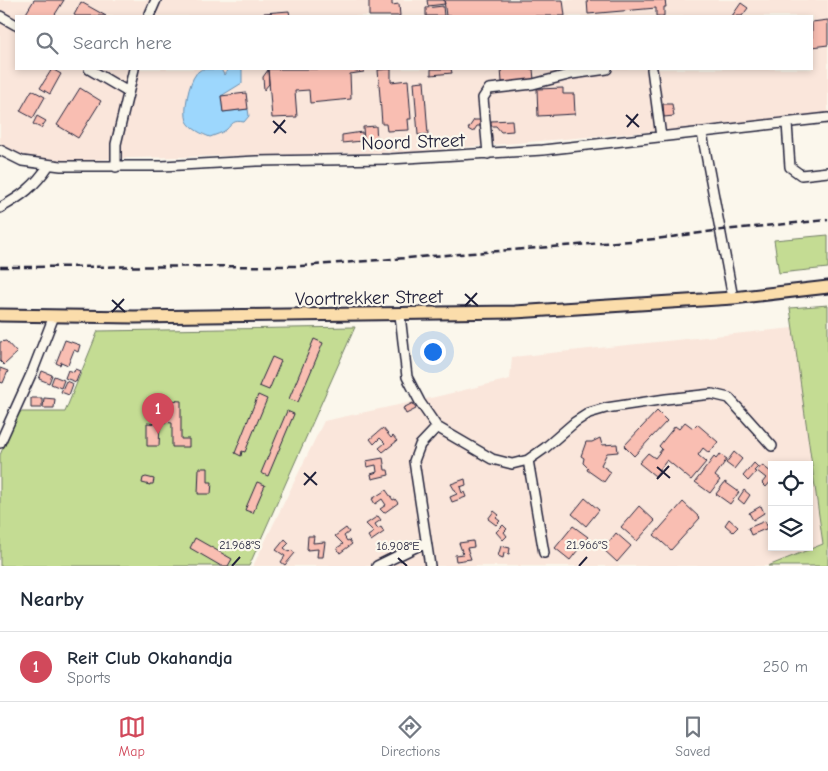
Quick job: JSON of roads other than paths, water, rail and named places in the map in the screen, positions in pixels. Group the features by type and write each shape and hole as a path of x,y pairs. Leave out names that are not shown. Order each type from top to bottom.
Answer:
{"main road":[{"name":"Voortrekker Street","path":"0,315 400,315 515,312 733,298 828,287"}],"street":[{"path":"148,15 156,0"},
{"path":"0,16 15,25"},
{"path":"91,70 128,92"},
{"path":"116,167 116,144 134,70"},
{"path":"488,154 483,98 489,89 533,84 572,74 600,70"},
{"path":"652,70 661,137"},
{"name":"Noord Street","path":"0,150 22,161 49,165 116,167 256,161 390,159 543,150 828,118"},
{"path":"787,123 790,167 800,175 828,172"},
{"path":"702,133 733,298"},
{"path":"0,208 33,187 49,165"},
{"path":"400,315 407,377 420,402 436,426 492,460 512,464 528,460 588,413 606,408 657,400 712,394 729,398 772,446"},
{"path":"0,443 33,370 54,316"},
{"path":"430,566 414,461 420,445 436,426"},
{"path":"528,460 544,553"},
{"path":"377,566 426,542"}],"water":[{"path":"200,70 222,70 224,75 227,70 242,70 242,83 221,96 223,112 248,109 249,116 244,122 235,122 224,131 210,137 200,133 191,126 187,121 186,104 191,83 196,73"}],"railway":[{"path":"0,267 301,266 656,239 722,230 828,220"}],"place":[{"name":"Reit Club Okahandja","path":"158,434"}]}
